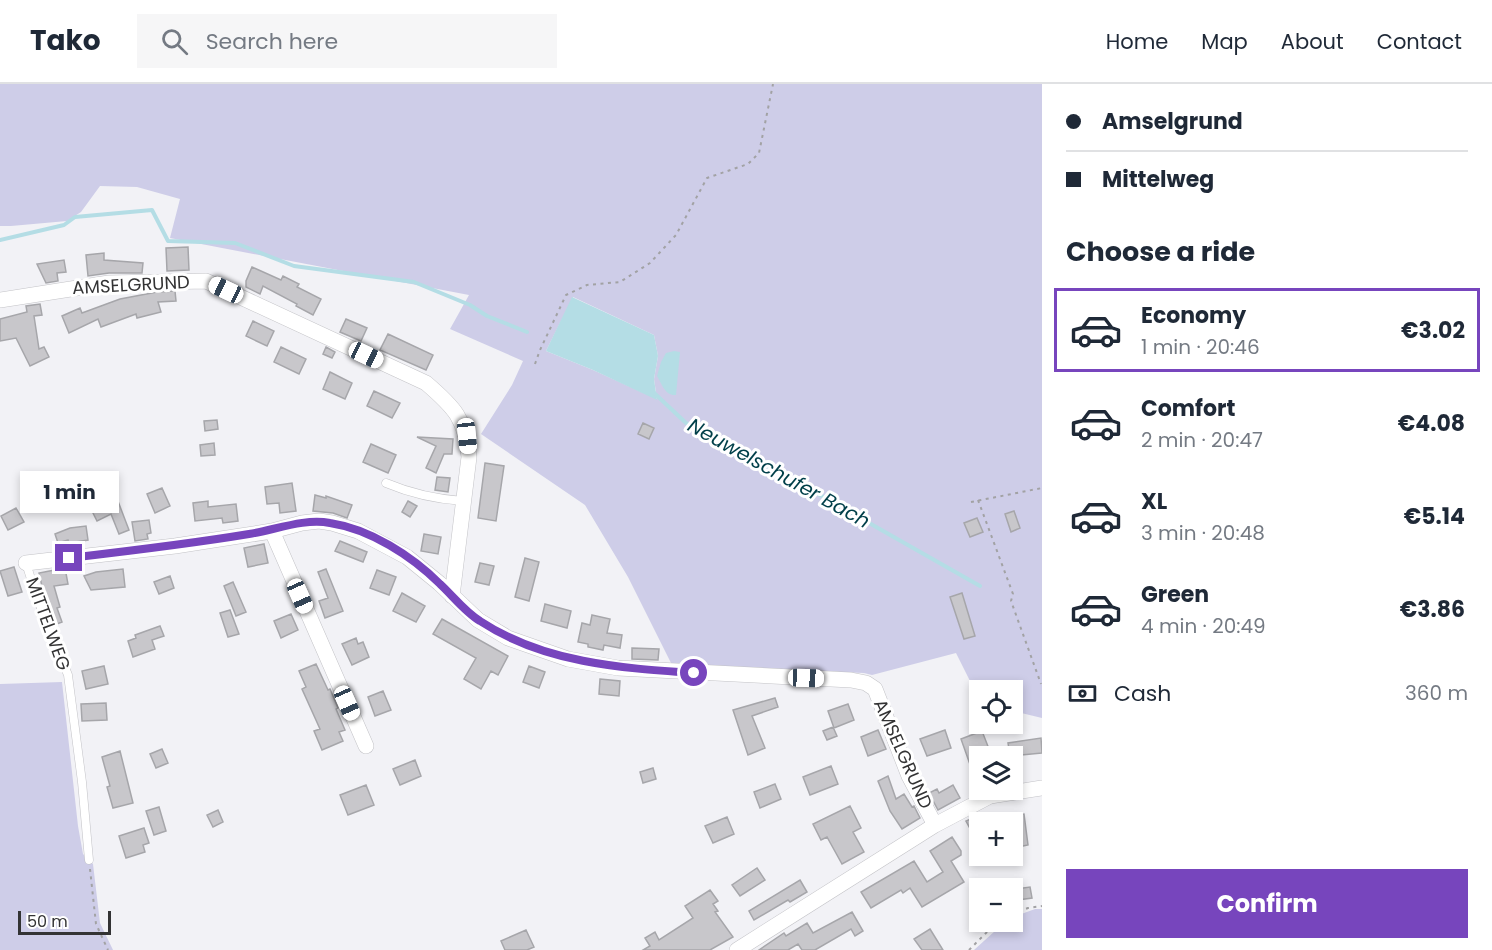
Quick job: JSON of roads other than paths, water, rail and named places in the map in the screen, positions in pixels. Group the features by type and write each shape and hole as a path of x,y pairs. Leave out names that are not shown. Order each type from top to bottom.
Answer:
{"street":[{"name":"AMSELGRUND","path":"0,300 109,283 206,281 426,383 447,401 459,418 467,436 469,457 452,596 478,620 508,638 568,659 618,668 851,680 866,683 875,689 909,776 935,825"},
{"name":"MITTELWEG","path":"26,563 175,546 272,531 319,521 358,531 407,557 452,596"},
{"path":"272,531 366,746"},
{"path":"738,950 935,825 990,796 1042,788"}],"lane":[{"path":"386,483 424,497 463,501"},
{"name":"MITTELWEG","path":"26,563 37,598 68,675 82,782 89,860"}],"waterway":[{"name":"Neuwelschufer Bach","path":"0,240 64,225 75,217 152,210 168,241 235,243 294,266 414,282 527,332"},
{"name":"Neuwelschufer Bach","path":"652,391 686,423 804,486 980,586"}]}
